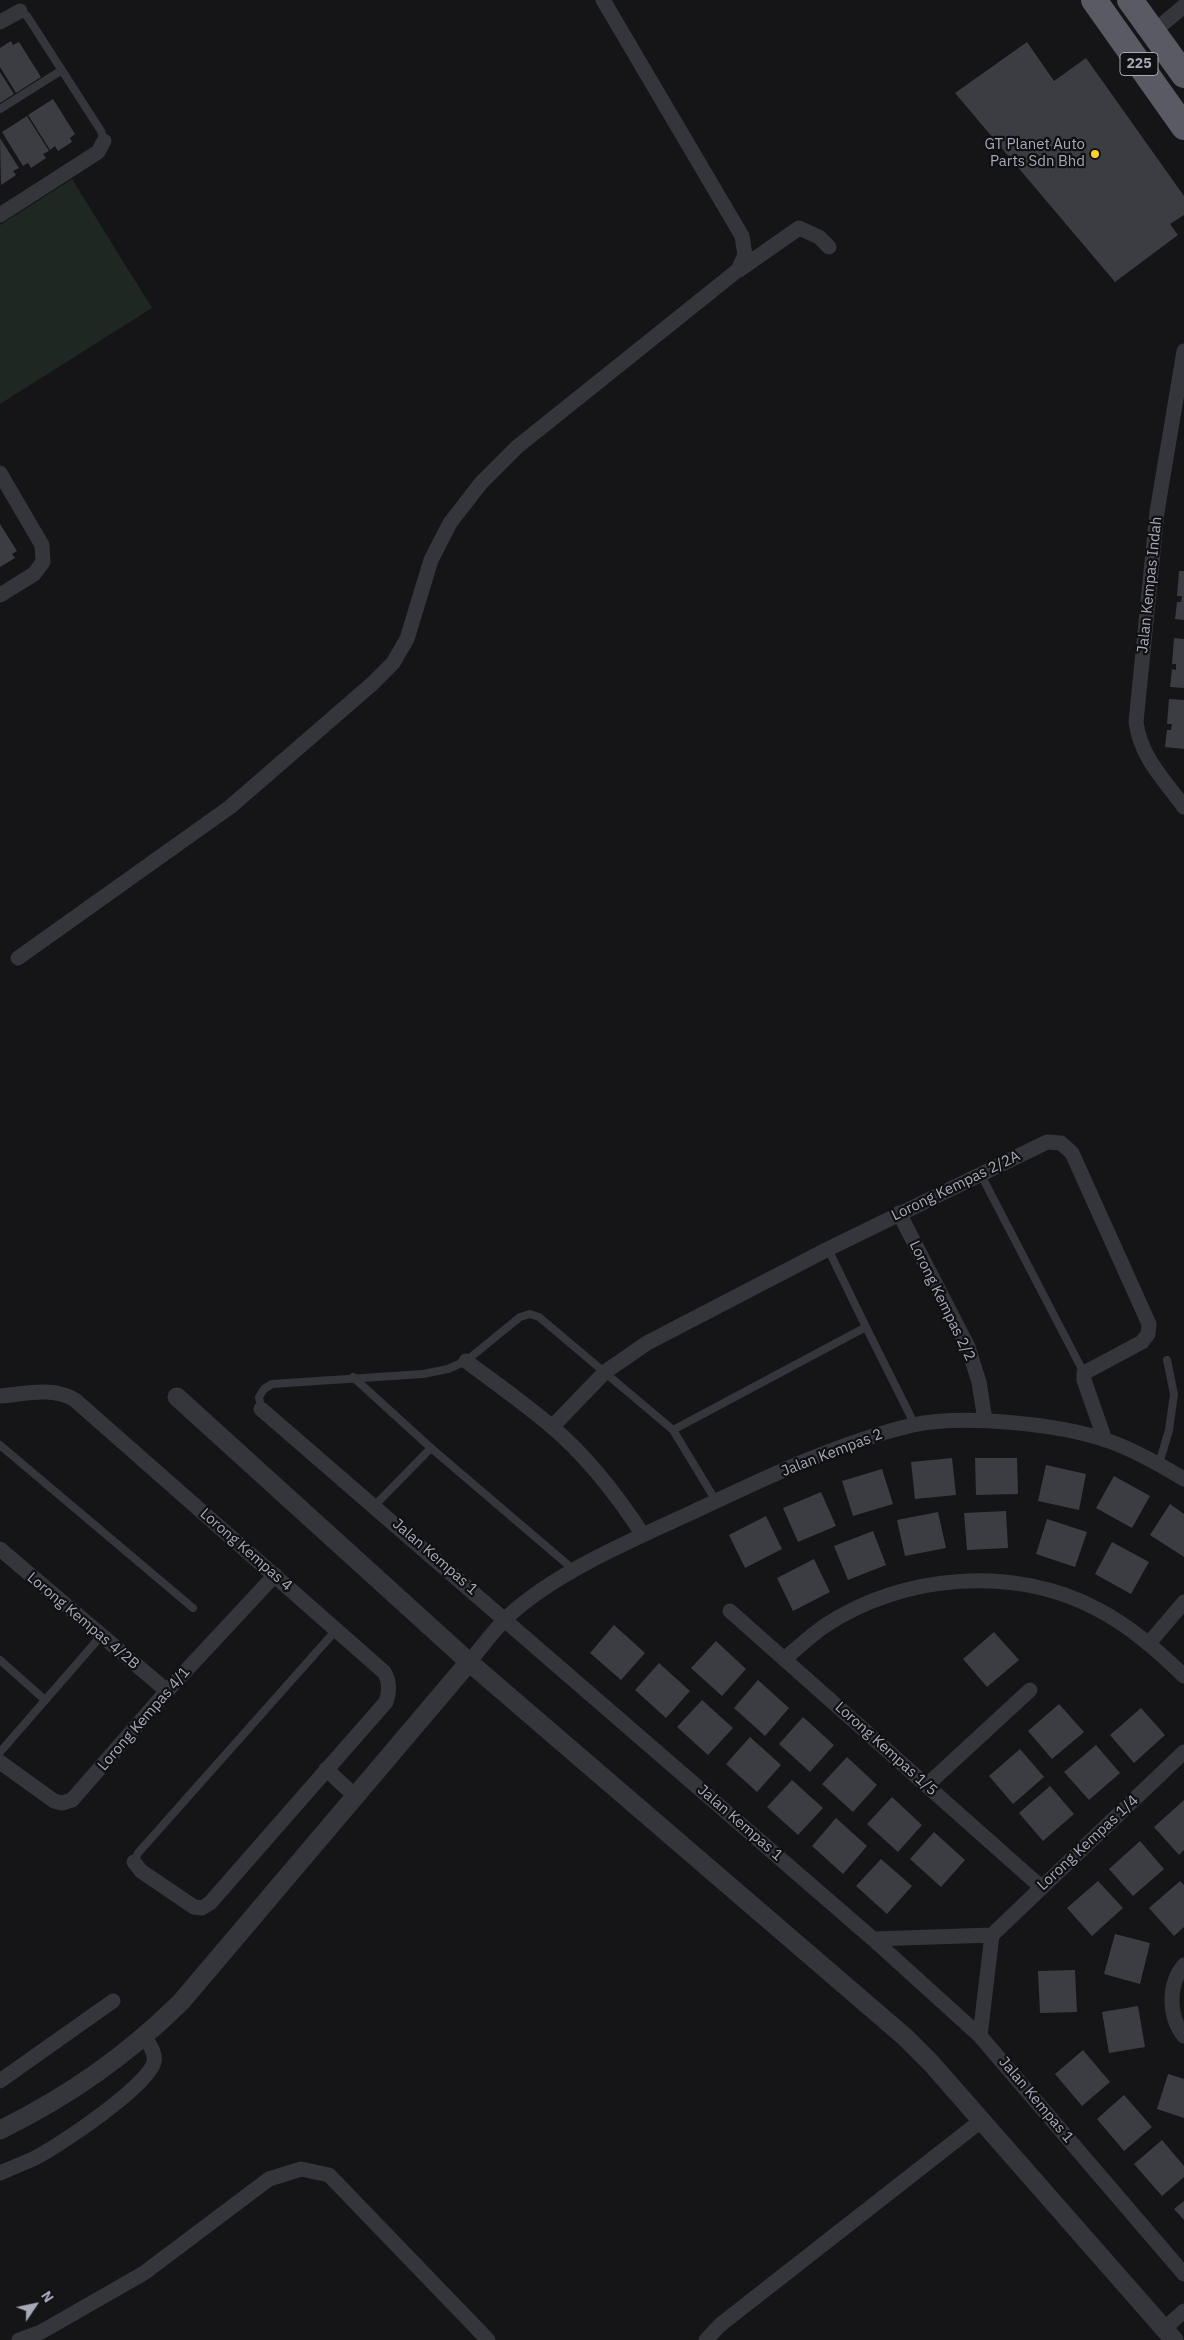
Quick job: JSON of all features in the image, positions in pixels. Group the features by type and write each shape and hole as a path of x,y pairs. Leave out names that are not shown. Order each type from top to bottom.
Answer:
{"highway":[{"name":"225","path":"1094,0 1184,127"},
{"name":"225","path":"1130,0 1184,75"}],"street":[{"path":"603,0 742,236 745,255 738,270"},
{"path":"1153,32 1181,9"},
{"path":"0,22 20,11"},
{"path":"0,214 98,152 104,141"},
{"path":"18,958 230,807 372,684 393,663 407,638 431,560 450,524 481,483 517,447 738,270 799,228 819,238 829,247"},
{"name":"Jalan Kempas Indah","path":"1184,352 1157,512 1136,722 1138,741 1146,756 1184,806"},
{"path":"0,473 4,491 42,545 43,562 34,574 0,595"},
{"name":"Lorong Kempas 2/2A","path":"552,1427 605,1372 647,1343 899,1213 1047,1142 1061,1143 1072,1152 1149,1324 1148,1334 1142,1342 1089,1369 1084,1374"},
{"name":"Lorong Kempas 2/2","path":"899,1213 968,1347 979,1382 984,1420"},
{"path":"466,1360 552,1427 601,1476 620,1500 643,1535"},
{"path":"1084,1374 1084,1380 1105,1440"},
{"name":"Lorong Kempas 4","path":"0,1396 47,1391 68,1395 75,1400 337,1629 384,1672 388,1679 386,1702 210,1903 202,1908 194,1908 141,1871 134,1862"},
{"path":"177,1397 470,1662 905,2037 982,2120 1169,2335 1184,2312"},
{"name":"Jalan Kempas 1","path":"261,1409 375,1505 873,1939 980,2036 1184,2274"},
{"name":"Jalan Kempas 2","path":"470,1662 506,1619 528,1599 574,1571 643,1535 819,1455 870,1436 915,1424 984,1420 1048,1428 1105,1440 1159,1464 1184,1479"},
{"name":"Lorong Kempas 4/2B","path":"0,1550 167,1692"},
{"name":"Lorong Kempas 4/1","path":"0,1762 54,1801 67,1802 78,1795 167,1692 275,1575"},
{"path":"784,1659 826,1625 870,1602 925,1586 992,1580 1042,1588 1097,1608 1150,1642 1184,1676"},
{"path":"1150,1642 1184,1602"},
{"name":"Lorong Kempas 1/5","path":"730,1610 1041,1887"},
{"path":"0,2130 77,2087 145,2037 181,2002 470,1662"},
{"path":"927,1785 1030,1690"},
{"name":"Lorong Kempas 1/4","path":"992,1936 1184,1752"},
{"path":"326,1769 355,1796"},
{"path":"873,1939 992,1936 980,2036"},
{"path":"1184,1965 1174,1979 1172,1999 1174,2017 1184,2036"},
{"path":"0,2081 113,2001"},
{"path":"0,2173 36,2158 63,2141 137,2085 150,2071 154,2060 153,2051 145,2037"},
{"path":"706,2340 720,2326 982,2120"},
{"path":"19,2340 41,2332 144,2273 269,2179 301,2169 329,2175 488,2340"}],"lane":[{"path":"20,11 27,16 62,70 101,131 104,141"},
{"path":"0,109 62,70"},
{"path":"980,1173 1084,1374"},
{"path":"828,1249 915,1424"},
{"path":"261,1409 259,1398 264,1389 272,1384 353,1377 423,1374 448,1369 466,1360 520,1317 530,1314 539,1317 673,1430 716,1501"},
{"path":"673,1430 866,1327"},
{"path":"1159,1464 1169,1430 1174,1394 1167,1360"},
{"path":"353,1377 431,1448 574,1571"},
{"path":"0,1445 193,1608"},
{"path":"375,1505 431,1448"},
{"path":"134,1862 138,1852 337,1629"},
{"path":"0,1752 101,1636"},
{"path":"0,1660 46,1700"}],"shaded area":[{"path":"72,179 152,308 0,404 0,225"}],"building":[{"path":"11,41 13,45 19,42 41,77 16,93 0,67 0,48"},
{"path":"1027,42 1054,81 1086,58 1184,196 1184,215 1170,224 1178,235 1115,282 955,93"},
{"path":"0,72 14,94 0,103"},
{"path":"53,99 75,134 70,138 72,142 58,151 55,146 50,150 28,115"},
{"path":"27,116 49,151 43,154 46,158 31,168 28,163 23,166 2,132"},
{"path":"0,138 19,168 13,171 16,175 1,185"},
{"path":"0,524 17,551 12,554 15,558 0,567"},
{"path":"1179,571 1184,571 1184,620 1175,619 1177,602 1181,602 1182,596 1177,596"},
{"path":"1174,638 1184,639 1184,688 1170,687 1172,669 1176,670 1176,664 1172,664"},
{"path":"1169,699 1184,700 1184,749 1165,747 1167,730 1171,730 1172,724 1167,724"},
{"path":"952,1458 956,1495 915,1499 911,1462"},
{"path":"975,1458 1017,1458 1018,1494 976,1495"},
{"path":"1046,1465 1086,1474 1079,1510 1038,1501"},
{"path":"882,1469 893,1504 853,1516 842,1481"},
{"path":"1114,1476 1150,1496 1132,1528 1096,1508"},
{"path":"821,1492 836,1526 798,1542 783,1508"},
{"path":"1170,1504 1184,1514 1184,1557 1150,1535"},
{"path":"1006,1511 1008,1548 967,1550 964,1513"},
{"path":"938,1512 946,1548 905,1556 897,1520"},
{"path":"766,1516 782,1549 745,1568 729,1535"},
{"path":"1047,1519 1087,1532 1075,1567 1036,1554"},
{"path":"873,1531 886,1565 848,1580 834,1546"},
{"path":"1112,1542 1149,1562 1131,1594 1095,1574"},
{"path":"814,1559 830,1592 793,1611 777,1578"},
{"path":"614,1625 645,1653 621,1680 590,1653"},
{"path":"994,1632 1019,1660 987,1687 963,1659"},
{"path":"716,1641 746,1669 722,1696 691,1668"},
{"path":"659,1663 690,1691 666,1718 635,1690"},
{"path":"758,1680 789,1708 765,1736 734,1708"},
{"path":"702,1700 733,1728 708,1755 677,1727"},
{"path":"1059,1704 1084,1732 1052,1759 1028,1731"},
{"path":"1141,1708 1165,1735 1134,1763 1110,1735"},
{"path":"803,1717 834,1745 810,1772 779,1744"},
{"path":"750,1737 781,1765 757,1792 726,1764"},
{"path":"1096,1745 1120,1773 1089,1800 1064,1772"},
{"path":"1020,1749 1044,1777 1013,1804 989,1776"},
{"path":"847,1757 877,1785 853,1812 822,1784"},
{"path":"792,1780 823,1808 798,1835 767,1807"},
{"path":"1050,1786 1074,1814 1043,1841 1019,1813"},
{"path":"892,1797 922,1825 898,1852 867,1824"},
{"path":"1184,1800 1184,1850 1179,1855 1154,1827"},
{"path":"836,1818 867,1846 843,1874 812,1846"},
{"path":"934,1832 965,1860 941,1887 910,1859"},
{"path":"1140,1841 1164,1869 1133,1896 1109,1869"},
{"path":"881,1859 912,1886 887,1914 856,1886"},
{"path":"1098,1881 1123,1908 1092,1936 1067,1908"},
{"path":"1180,1881 1184,1885 1184,1927 1174,1936 1149,1908"},
{"path":"1115,1934 1150,1943 1140,1984 1104,1974"},
{"path":"1075,1970 1077,2012 1040,2013 1038,1971"},
{"path":"1138,2006 1145,2047 1109,2053 1102,2012"},
{"path":"1083,2050 1110,2082 1082,2106 1055,2074"},
{"path":"1168,2074 1184,2079 1184,2118 1157,2109"},
{"path":"1124,2095 1152,2127 1124,2151 1097,2119"},
{"path":"1162,2140 1184,2166 1184,2177 1162,2196 1134,2164"},
{"path":"1184,2201 1184,2220 1174,2209"}],"place":[{"name":"GT Planet Auto Parts Sdn Bhd","path":"1095,154"}]}
